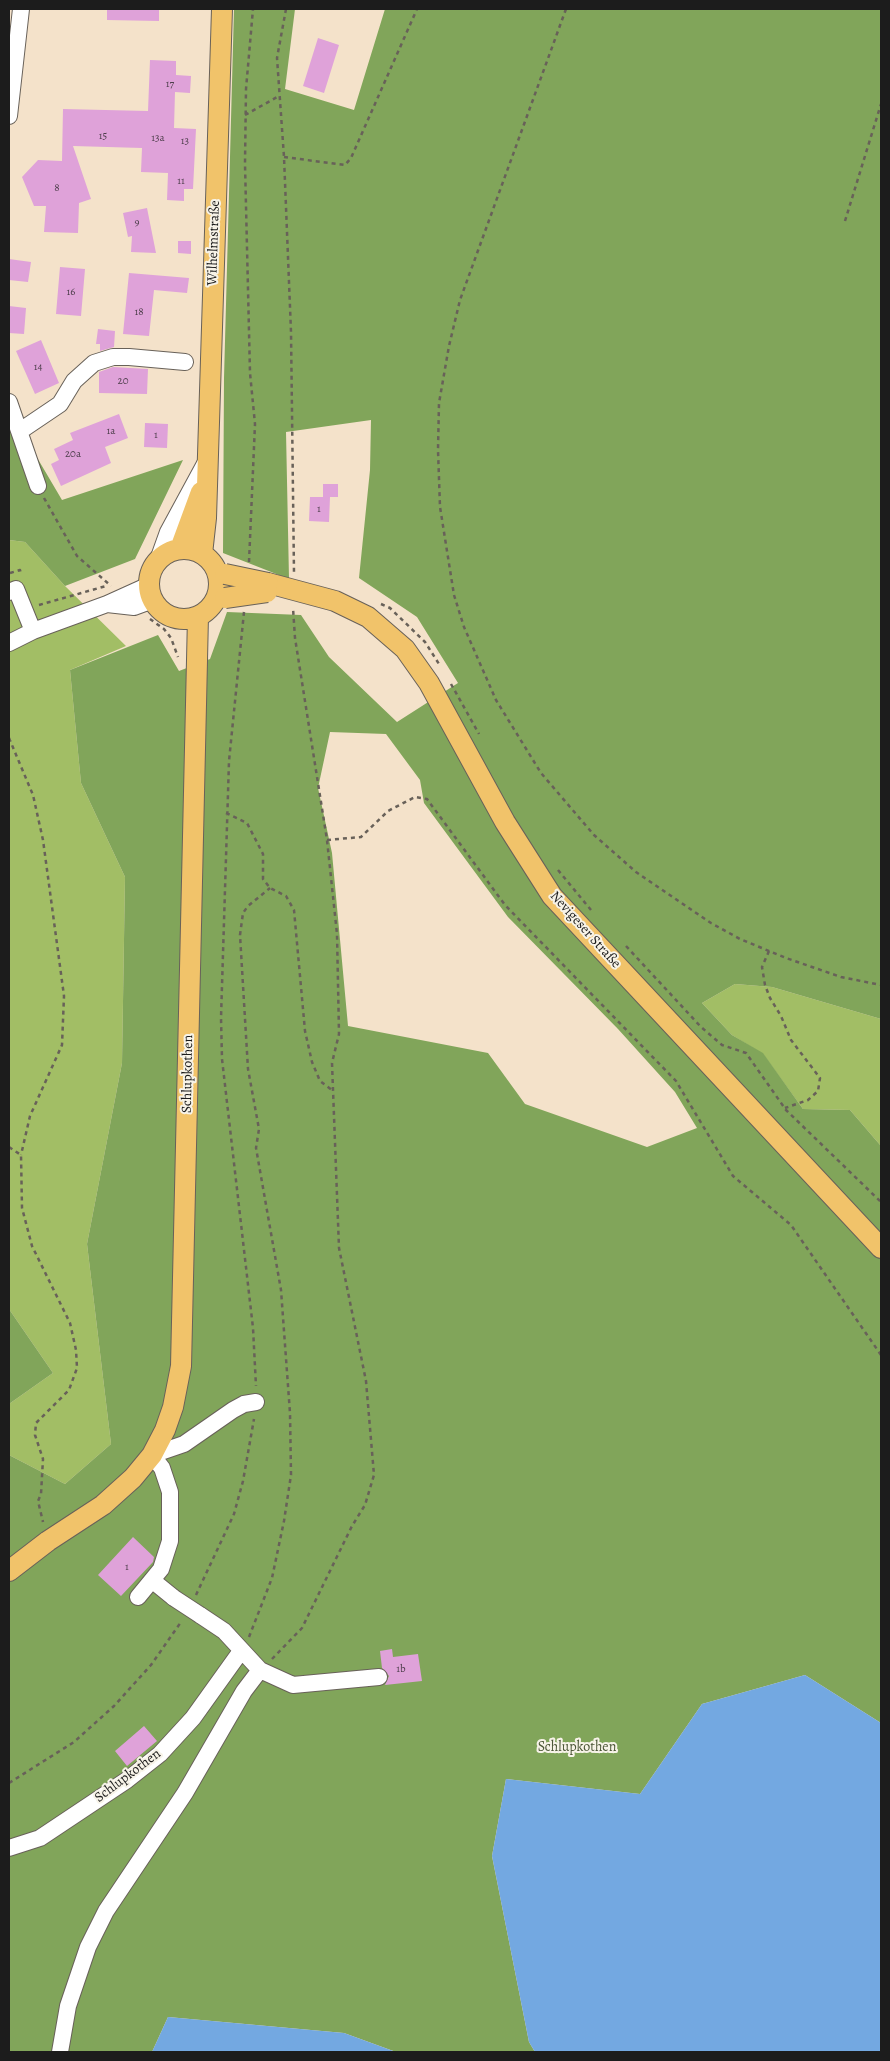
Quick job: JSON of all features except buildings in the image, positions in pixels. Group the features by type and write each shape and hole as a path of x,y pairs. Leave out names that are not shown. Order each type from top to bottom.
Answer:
{"main road":[{"name":"Wilhelmstraße","path":"202,554 206,518 206,469 222,9"},
{"name":"Wilhelmstraße","path":"180,549 206,469"},
{"path":"180,549 202,554 221,573 219,583 220,599 198,616 178,618 168,615 151,592 151,572 158,560 168,553 180,549"},
{"name":"Nevigeser Straße","path":"221,573 267,587"},
{"name":"Nevigeser Straße","path":"220,599 293,582 368,617 388,632 404,649 429,683 505,822 552,896 881,1248"},
{"name":"Schlupkothen","path":"9,1571 48,1541 103,1505 133,1478 152,1455 173,1407 181,1366 198,616"},
{"name":"Schlupkothen","path":"178,618 184,633 196,687"}],"street":[{"path":"9,116 21,9"},
{"path":"20,431 60,404 74,382 94,363 113,357 185,362"},
{"path":"9,402 38,486"},
{"path":"158,560 168,532 206,469"},
{"path":"9,592 16,590 33,631"},
{"path":"9,643 33,631 107,604 132,599 151,592"},
{"path":"138,1597 154,1581 166,1558 171,1525 168,1486 162,1468 152,1455 184,1444 233,1410 244,1404 256,1402"},
{"path":"154,1581 193,1615 224,1631 260,1670 293,1685 379,1676"},
{"name":"Schlupkothen","path":"9,1848 40,1838 127,1780 160,1754 193,1718 241,1650"},
{"path":"60,2052 68,2006 88,1947 106,1911 185,1793 244,1691 260,1670"}],"path":[{"path":"250,552 255,440 250,373 245,115 252,9"},
{"path":"260,1670 287,1646 302,1628 352,1526 365,1504 374,1475 366,1381 339,1248 332,1063 339,1034 337,952 327,840 295,638 291,332 284,157 277,58 286,9"},
{"path":"284,157 345,165 351,158 417,9"},
{"path":"566,9 474,256 448,346 439,403 438,450 440,508 454,595 471,644 496,700 541,773 594,835 636,872 711,924 769,951 841,977 881,985"},
{"path":"245,115 279,96"},
{"path":"845,221 881,104"},
{"path":"38,486 77,556 111,586"},
{"path":"9,574 20,570 24,579"},
{"path":"37,606 127,581 136,614 150,619 164,629 171,638 179,659"},
{"path":"374,600 390,608 426,642 441,667"},
{"path":"194,1598 234,1514 243,1481 256,1402 257,1369 253,1328 222,1059 226,813 231,733 244,611"},
{"path":"446,676 482,740"},
{"path":"9,738 33,795 43,840 64,996 62,1045 30,1116 21,1155 22,1208 32,1246 70,1323 76,1350 77,1368 69,1390 36,1423 35,1436 43,1459 41,1494 38,1501 48,1541"},
{"path":"327,840 361,837 388,811 415,798 427,799 505,906 676,1081 733,1176 791,1225 881,1355"},
{"path":"226,813 247,823 257,839 264,862 263,880 270,888 286,896 294,910 305,1031 312,1062 320,1081 333,1091"},
{"path":"557,869 592,911"},
{"path":"241,1650 261,1610 272,1578 291,1475 290,1413 281,1290 256,1148 259,1129 248,1068 240,935 244,913 253,901 270,888"},
{"path":"619,940 701,1027 722,1045 746,1052 785,1108 881,1202"},
{"path":"769,951 762,967 765,985 770,998 781,1016 791,1040 820,1078 818,1091 808,1100 785,1108"},
{"path":"9,1147 21,1155"},
{"path":"9,1783 74,1742 114,1706 193,1615"}],"green space":[{"path":"234,9 295,9 285,89 354,110 385,9 881,9 881,1019 772,987 735,984 702,1003 732,1035 763,1053 803,1109 850,1110 881,1146 881,1723 805,1675 702,1704 640,1794 506,1779 492,1856 529,2042 535,2052 396,2052 344,2033 168,2017 152,2052 9,2052 9,1455 65,1484 111,1444 87,1244 122,1063 125,877 81,783 70,670 158,635 179,671 210,659 227,612 301,615 329,657 397,722 458,683 417,617 359,578 370,470 371,420 286,432 289,579 223,553 224,378","holes":["330,732 386,734 420,780 424,803 508,917 618,1029 675,1092 697,1128 647,1147 525,1104 488,1053 348,1026 332,853 318,788"]},
{"path":"9,410 62,500 183,460 135,559 65,586 25,542 9,540"},
{"path":"9,540 25,542 65,586 126,646 70,670 81,783 125,877 122,1063 87,1244 111,1444 65,1484 9,1455 9,1404 53,1373 9,1309"},
{"path":"735,984 772,987 881,1019 881,1146 850,1110 803,1109 763,1054 732,1035 702,1003"},
{"path":"9,1309 53,1373 9,1404"}],"water":[{"path":"805,1675 881,1723 881,2052 535,2052 529,2042 492,1856 506,1779 640,1794 702,1704"},
{"path":"168,2017 344,2033 396,2052 152,2052"}]}
